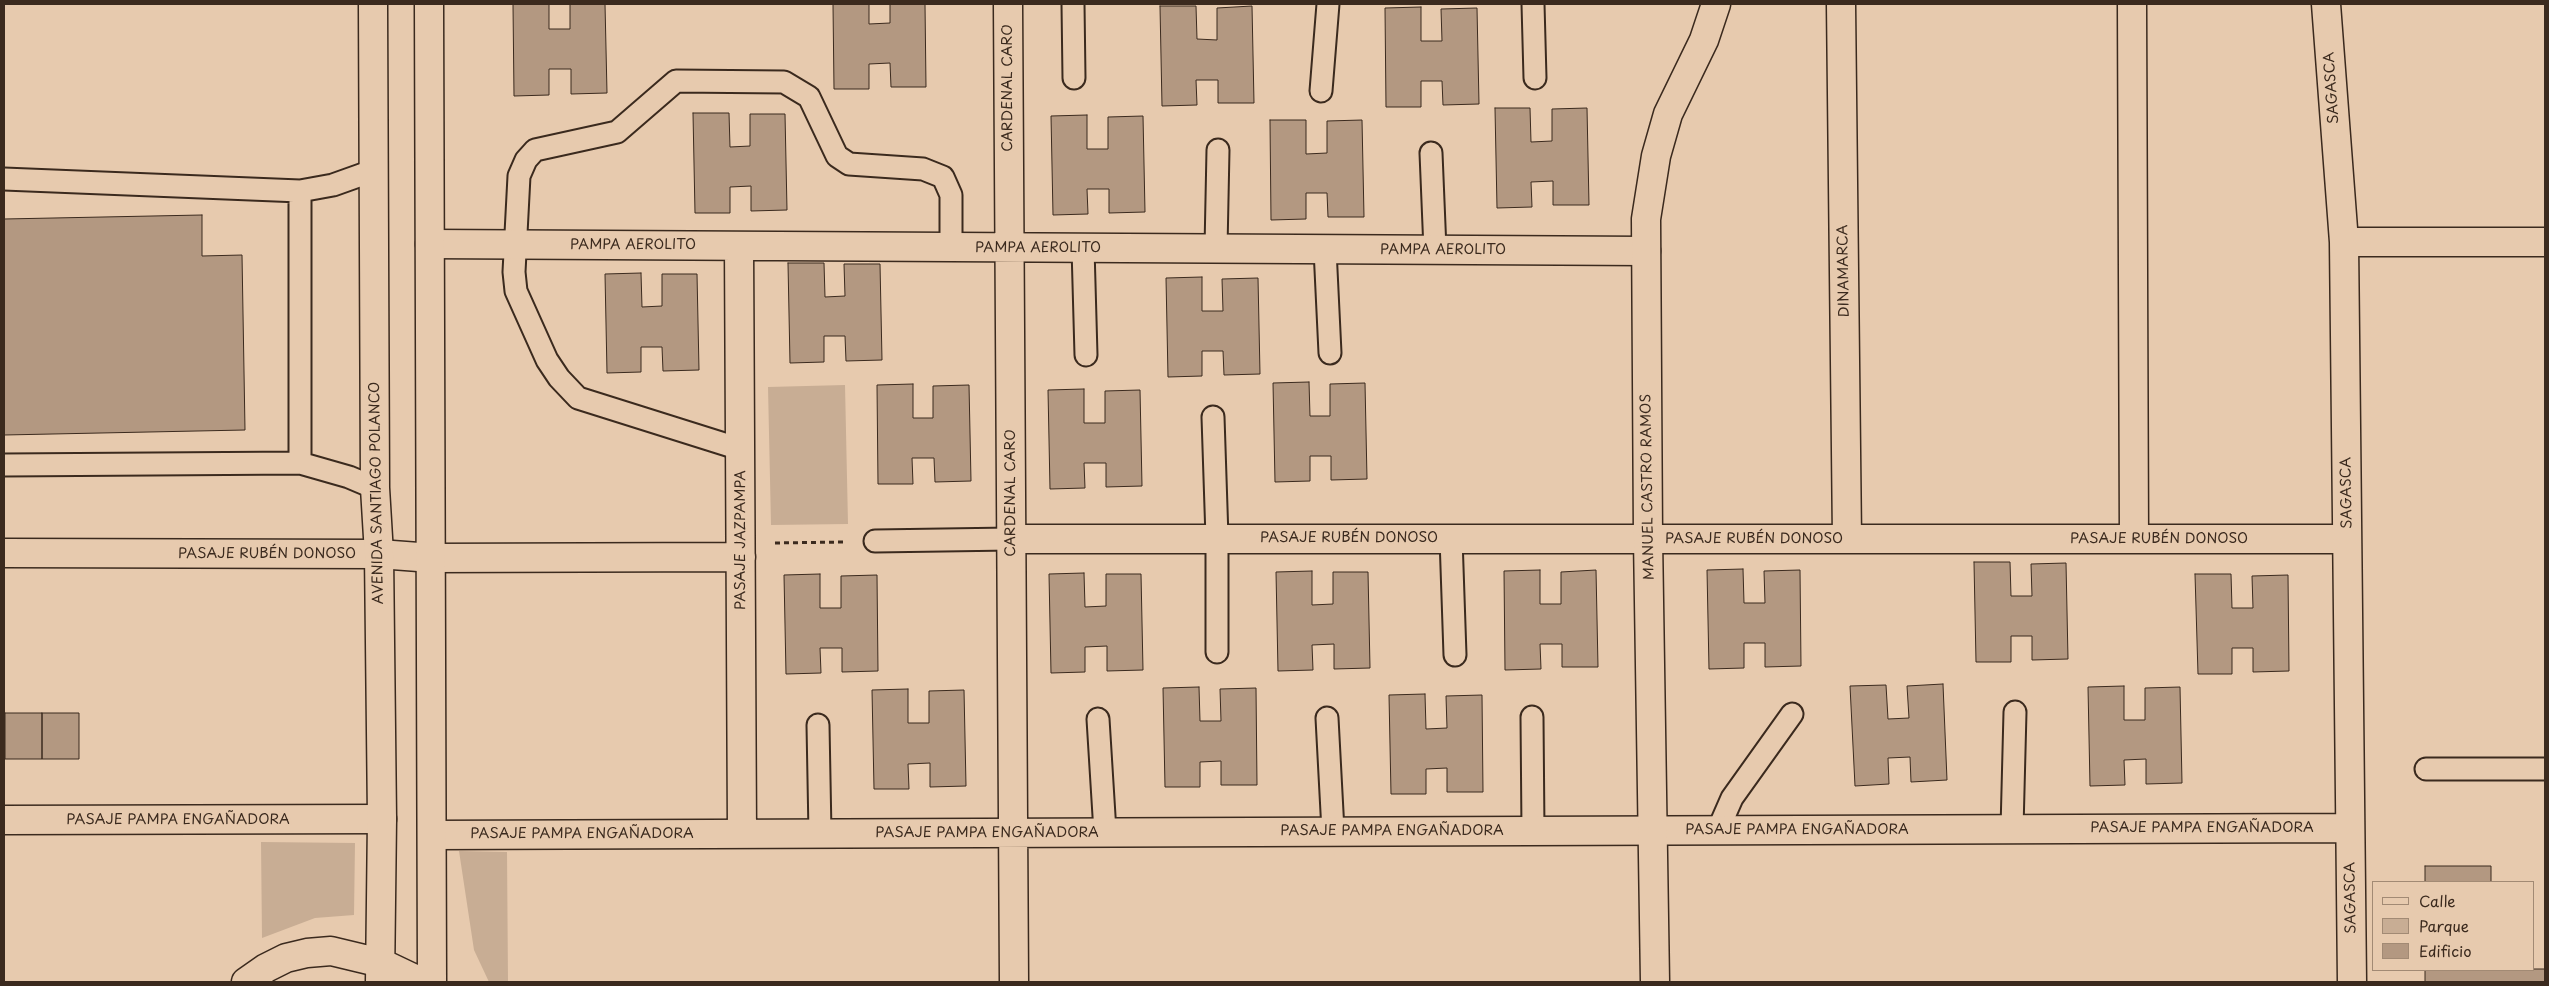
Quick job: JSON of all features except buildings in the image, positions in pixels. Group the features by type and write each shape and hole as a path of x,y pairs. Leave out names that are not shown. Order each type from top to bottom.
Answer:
{"street":[{"name":"AVENIDA SANTIAGO POLANCO","path":"373,4 375,488 379,554 382,819 380,973"},
{"path":"429,4 432,982"},
{"name":"CARDENAL CARO","path":"1008,4 1014,982"},
{"name":"MANUEL CASTRO RAMOS","path":"1655,982 1648,538 1646,219 1656,156 1668,114 1704,40 1716,4"},
{"name":"DINAMARCA","path":"1841,4 1847,538"},
{"path":"2132,4 2134,539"},
{"name":"SAGASCA","path":"2326,4 2344,242 2352,982"},
{"path":"2344,242 2545,242"},
{"name":"PAMPA AEROLITO","path":"430,244 1646,251"},
{"name":"PASAJE JAZPAMPA","path":"739,246 742,834"},
{"name":"PASAJE RUBÉN DONOSO","path":"1011,539 2347,539"},
{"name":"PASAJE RUBÉN DONOSO","path":"4,553 379,554 432,558 741,550"},
{"name":"PASAJE PAMPA ENGAÑADORA","path":"4,820 382,819"},
{"name":"PASAJE PAMPA ENGAÑADORA","path":"433,835 2350,828"},
{"path":"246,982 266,968 286,958 307,953 331,951 380,973 421,982"}],"lane":[{"path":"1073,4 1074,78"},
{"path":"1321,91 1328,4"},
{"path":"1533,4 1535,78"},
{"path":"740,449 578,398 559,378 547,360 516,291 514,245 519,176 526,160 535,150 617,132 676,81 784,82 809,97 837,156 849,164 923,169 943,177 951,195 951,247"},
{"path":"1216,248 1218,150"},
{"path":"1430,153 1435,250"},
{"path":"4,179 300,191 333,185 375,170"},
{"path":"300,191 300,462"},
{"path":"1083,248 1086,355"},
{"path":"1325,249 1330,352"},
{"path":"1213,417 1217,538 1217,652"},
{"path":"4,465 300,462 349,477 375,488"},
{"path":"1451,538 1455,655"},
{"path":"875,541 1011,539"},
{"path":"2012,829 2015,712"},
{"path":"1718,830 1732,798 1792,714"},
{"path":"1532,717 1533,831"},
{"path":"1327,718 1333,831"},
{"path":"1098,719 1105,832"},
{"path":"818,725 820,833"},
{"path":"2426,769 2545,769"}],"path":[{"path":"741,550 875,541"}],"green space":[{"path":"845,385 848,524 771,525 768,387"},
{"path":"261,842 355,843 354,915 315,918 262,938"},
{"path":"459,851 507,852 508,982 489,982 474,950"}]}
